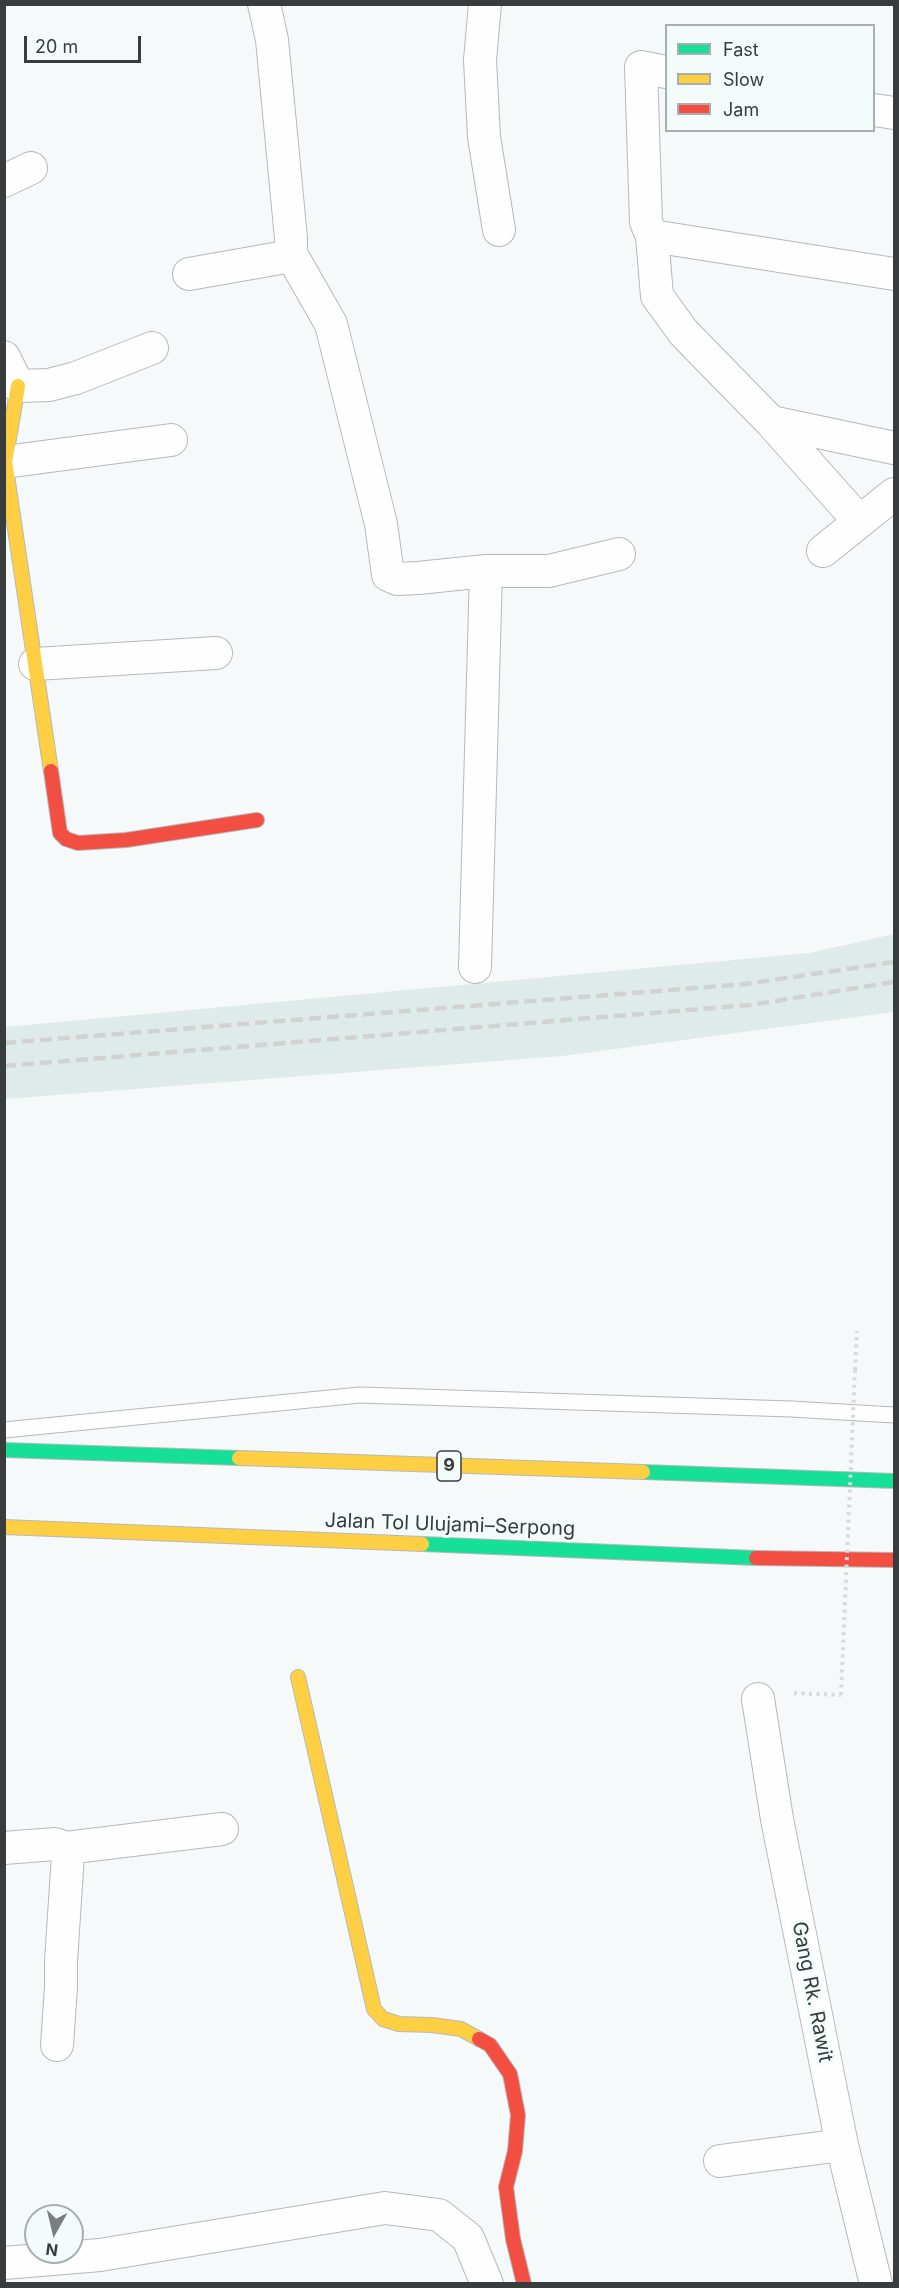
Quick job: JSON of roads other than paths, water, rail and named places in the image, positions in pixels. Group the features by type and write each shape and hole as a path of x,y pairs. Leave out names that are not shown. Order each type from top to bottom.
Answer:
{"main road":[{"path":"18,386 5,462 60,833 66,839 78,843 126,840 257,820"},
{"name":"9","path":"4,1450 894,1481"},
{"name":"Jalan Tol Ulujami–Serpong","path":"4,1527 802,1560 894,1560"},
{"path":"298,1677 374,2009 383,2019 399,2024 461,2029 490,2045 510,2074 518,2115 515,2151 506,2187 513,2239 524,2283"}],"street":[{"path":"264,4 272,40 291,254 331,324 381,524 388,575 397,579 486,571 549,571 619,554"},
{"path":"484,4 480,60 484,137 498,230"},
{"path":"665,72 641,68 646,222 652,236 657,296 684,333 771,422 859,521"},
{"path":"875,110 894,114"},
{"path":"652,236 894,274"},
{"path":"189,274 280,258 291,254"},
{"path":"4,357 18,386 49,385 76,378 153,348"},
{"path":"771,422 894,448"},
{"path":"5,462 171,440"},
{"path":"823,551 894,494"},
{"path":"475,967 486,571"},
{"path":"35,664 216,652"},
{"name":"Gang Rk. Rawit","path":"758,1699 777,1819 842,2145 876,2283"},
{"path":"4,1848 55,1844 66,1848 222,1829"},
{"path":"57,2045 68,1855 66,1848"},
{"path":"720,2161 842,2145"},
{"path":"4,2263 100,2255 385,2208 439,2215 468,2238 487,2283"}],"lane":[{"path":"4,1430 360,1395 791,1409 894,1415"}],"railway":[{"path":"4,1043 746,984 894,962"},
{"path":"4,1066 750,1005 894,982"}]}
